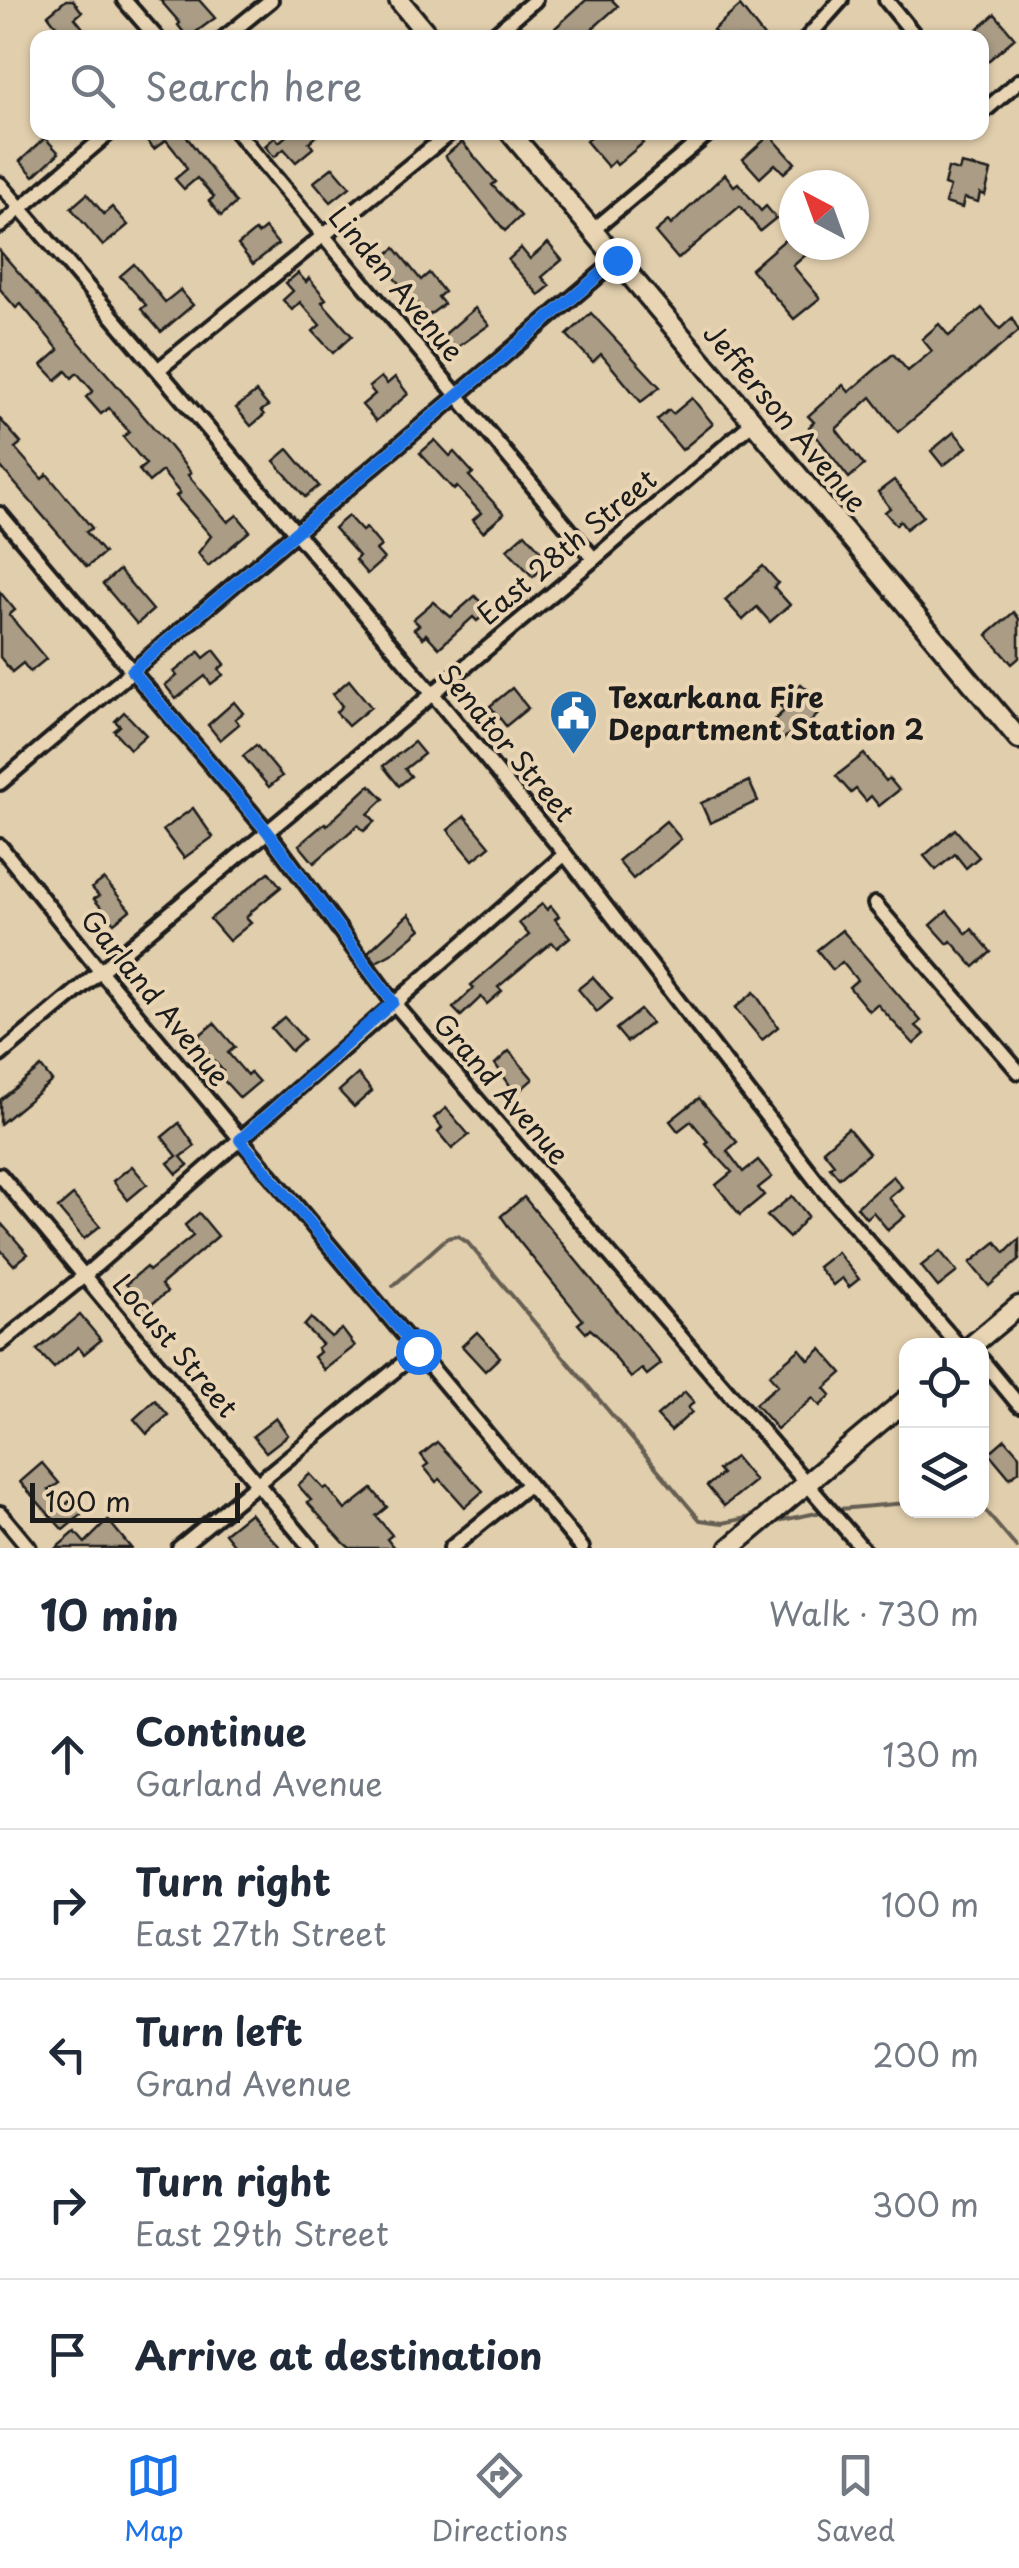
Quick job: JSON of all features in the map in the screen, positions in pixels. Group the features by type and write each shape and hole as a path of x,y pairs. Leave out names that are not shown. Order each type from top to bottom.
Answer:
{"main road":[{"path":"398,0 423,30"},
{"name":"Jefferson Avenue","path":"517,140 1019,738"},
{"path":"981,1338 1019,1306"},
{"path":"730,1548 899,1406"}],"street":[{"path":"124,0 150,30"},
{"path":"234,30 271,0"},
{"path":"499,30 535,0"},
{"path":"814,30 841,0"},
{"path":"886,0 911,30"},
{"path":"989,107 1019,81"},
{"path":"0,226 101,140"},
{"name":"Linden Avenue","path":"243,140 594,559"},
{"path":"159,369 441,140"},
{"path":"592,231 700,140"},
{"name":"Senator Street","path":"0,184 565,854 824,1191 952,1338"},
{"path":"0,783 617,260"},
{"name":"East 28th Street","path":"0,1055 752,423"},
{"name":"Grand Avenue","path":"0,514 267,831 393,1002 862,1548"},
{"name":"Garland Avenue","path":"0,846 582,1548"},
{"path":"0,1344 84,1276 565,854"},
{"path":"875,904 1019,1072"},
{"name":"Locust Street","path":"0,1175 311,1548"},
{"path":"180,1548 418,1351"},
{"path":"989,1369 1019,1406"},
{"path":"452,1548 528,1485"},
{"path":"0,1513 29,1548"}],"building":[{"path":"66,0 73,0 82,12 75,18 83,28 60,30 48,15"},
{"path":"160,0 199,0 215,18 199,30 182,30"},
{"path":"586,0 612,0 618,6 591,30 553,30"},
{"path":"740,6 759,30 713,30"},
{"path":"995,14 1015,38 989,60 989,30 976,30"},
{"path":"43,140 59,153 34,176 20,161"},
{"path":"147,140 166,140 154,149"},
{"path":"166,140 189,140 236,203 221,216 209,201 214,197 197,178 184,189 175,179 187,169"},
{"path":"272,140 311,140 313,148 296,162 284,149 274,157 265,146"},
{"path":"764,140 774,140 795,163 787,170 775,164 760,178 743,159"},
{"path":"586,141 643,143 617,165 614,161 608,167"},
{"path":"462,142 496,182 492,185 521,216 505,231 445,156"},
{"path":"961,164 991,171 985,195 980,193 978,202 964,198 962,208 945,203 950,187 944,185 948,168 959,171"},
{"path":"333,167 350,187 331,202 314,182"},
{"path":"725,174 734,186 738,183 761,211 766,206 776,218 760,231 740,206 678,259 655,232 668,221 671,225"},
{"path":"87,194 104,214 112,207 128,225 103,246 71,208"},
{"path":"265,228 278,244 253,264 238,245"},
{"path":"548,243 562,260 542,277 550,286 539,295 508,260 521,248 530,259"},
{"path":"779,245 779,260 800,260 793,266 820,298 794,319 751,269"},
{"path":"395,248 421,280 429,273 444,292 438,297 444,304 428,316 379,261"},
{"path":"0,251 166,442 228,522 237,515 250,531 208,566 198,553 211,536 176,496 180,493 162,471 149,482 139,470 146,464 123,437 129,432 109,408 101,414 86,397 93,391 77,373 72,378 66,371 56,380 42,365 59,350 21,304 16,308 0,289"},
{"path":"134,264 165,302 180,290 193,305 161,332 141,309 146,305 120,276"},
{"path":"298,273 306,282 309,278 326,299 322,302 352,336 333,353 313,331 320,325 300,302 292,310 283,300 293,291 286,283"},
{"path":"475,308 489,325 455,349 444,335"},
{"path":"982,308 1000,329 1012,318 1019,331 898,432 871,397 836,429 864,465 849,478 809,427 814,422 808,416 843,385 849,392 893,354 908,371 932,351 922,339 939,324 949,336"},
{"path":"591,313 660,387 641,402 601,354 593,362 567,335"},
{"path":"381,377 387,384 395,377 408,394 376,421 362,405 375,394 369,387"},
{"path":"256,392 268,406 251,426 236,408"},
{"path":"692,398 713,424 682,450 657,420 669,410 673,414"},
{"path":"0,419 21,443 15,448 42,479 47,474 92,528 86,532 104,553 87,567 0,466"},
{"path":"954,432 967,447 943,466 931,451"},
{"path":"435,440 450,456 454,452 473,473 469,476 504,514 483,532 473,520 481,513 420,453"},
{"path":"288,449 319,486 305,497 274,461"},
{"path":"894,480 923,516 906,529 900,521 896,525 885,512 890,508 878,492"},
{"path":"348,516 362,531 366,528 381,546 376,550 384,559 367,574 355,560 359,556 334,528"},
{"path":"525,533 550,561 533,577 507,549"},
{"path":"763,566 790,605 770,622 757,607 743,620 725,600"},
{"path":"119,570 153,610 137,624 103,584"},
{"path":"0,592 15,610 9,615 46,659 30,672 23,663 12,672 0,657"},
{"path":"475,596 489,611 477,621 473,617 439,648 426,634 423,638 414,629 419,625 413,619 433,602 451,617"},
{"path":"1014,612 1019,619 1019,658 1012,664 987,635"},
{"path":"214,650 225,664 219,669 223,675 211,684 205,676 176,699 165,685 177,676 174,672 199,652 204,658"},
{"path":"349,680 371,707 348,726 336,712 342,706 333,694"},
{"path":"801,684 820,701 815,707 820,712 805,728 801,724 780,742 767,727 785,710 780,706"},
{"path":"512,688 528,708 506,726 490,706"},
{"path":"234,702 243,713 235,719 239,724 220,740 208,725"},
{"path":"124,712 146,735 130,749 114,731 120,726 115,721"},
{"path":"414,742 424,754 405,769 411,776 399,786 383,766"},
{"path":"256,745 282,776 269,787 243,756"},
{"path":"864,754 886,781 889,778 899,790 879,806 871,796 866,801 856,789 851,793 836,776"},
{"path":"749,781 758,801 710,823 701,803"},
{"path":"370,785 384,799 368,814 375,821 364,831 358,825 314,863 299,845"},
{"path":"193,808 213,837 184,858 163,830"},
{"path":"465,816 490,846 473,860 448,830"},
{"path":"666,821 681,839 633,879 618,861"},
{"path":"955,829 979,857 966,868 955,854 936,870 924,856"},
{"path":"269,872 281,887 253,910 246,918 251,923 229,941 210,919"},
{"path":"104,879 130,910 114,923 94,899 99,896 92,888"},
{"path":"542,904 547,910 551,906 559,916 555,919 570,937 557,948 552,942 498,987 502,991 487,1004 481,997 461,1016 453,1008 474,988 471,985 529,935 519,923"},
{"path":"947,911 967,934 972,929 991,952 974,967 931,925"},
{"path":"409,914 421,929 376,962 368,952"},
{"path":"842,930 921,1021 916,1026 925,1034 914,1044 877,1004 869,1011 849,987 857,980 842,962 833,970 817,950"},
{"path":"593,977 612,999 597,1012 578,989"},
{"path":"754,992 778,1027 762,1040 735,1008"},
{"path":"640,1010 651,1023 627,1042 616,1029"},
{"path":"284,1017 304,1039 291,1051 271,1028"},
{"path":"214,1023 235,1047 228,1053 247,1075 250,1072 259,1082 240,1098 195,1039"},
{"path":"509,1051 533,1079 516,1094 495,1064"},
{"path":"41,1067 52,1081 0,1124 0,1100"},
{"path":"358,1074 372,1091 354,1107 339,1091"},
{"path":"699,1098 737,1142 727,1151 743,1172 758,1160 772,1177 758,1188 764,1195 740,1215 716,1185 732,1172 691,1121 678,1131 670,1121"},
{"path":"446,1108 469,1135 452,1149 438,1132 442,1128 434,1118"},
{"path":"179,1123 195,1146 181,1157 188,1165 177,1174 168,1163 177,1156 162,1137"},
{"path":"848,1128 869,1153 839,1178 823,1150"},
{"path":"132,1166 147,1184 128,1200 113,1181"},
{"path":"893,1176 902,1187 889,1198 905,1216 888,1230 873,1212 866,1218 857,1207"},
{"path":"73,1195 100,1226 84,1239 58,1208"},
{"path":"792,1196 808,1216 789,1238 767,1216"},
{"path":"524,1197 661,1364 647,1375 642,1369 631,1378 596,1334 590,1329 586,1333 578,1324 583,1320 501,1216"},
{"path":"199,1213 218,1236 161,1285 167,1292 147,1308 126,1284 193,1236 185,1225"},
{"path":"0,1222 28,1254 14,1265 0,1249"},
{"path":"1019,1239 1019,1260 989,1286 970,1263 996,1242 1005,1253"},
{"path":"940,1251 957,1272 938,1287 921,1266"},
{"path":"837,1252 859,1279 849,1287 842,1278 833,1285 818,1267"},
{"path":"80,1315 101,1340 84,1354 78,1347 54,1368 37,1350"},
{"path":"311,1318 331,1337 342,1329 355,1346 324,1370 314,1357 322,1344 304,1326"},
{"path":"477,1332 500,1357 485,1371 462,1346"},
{"path":"800,1349 809,1360 821,1349 842,1373 825,1388 831,1395 820,1406 813,1398 777,1429 755,1404 778,1385 769,1375"},
{"path":"685,1392 694,1402 688,1408 692,1412 671,1431 657,1416"},
{"path":"155,1400 168,1415 147,1434 134,1419"},
{"path":"276,1418 288,1435 266,1452 253,1436"},
{"path":"1005,1439 1019,1455 1019,1471 1010,1478 989,1453"},
{"path":"437,1442 483,1491 465,1507 424,1467 428,1464 421,1455"},
{"path":"735,1457 755,1481 724,1506 707,1486 722,1474 718,1470"},
{"path":"42,1463 59,1483 49,1490 63,1507 74,1497 86,1511 63,1530 20,1482"},
{"path":"310,1474 324,1489 327,1487 345,1510 372,1489 387,1507 376,1516 392,1535 387,1539 394,1548 350,1548 345,1544 307,1502 311,1500 298,1485"},
{"path":"250,1513 281,1548 237,1548 225,1533"},
{"path":"108,1520 131,1548 56,1548 75,1532 85,1543"}],"waterway":[{"path":"393,1286 447,1238 458,1236 468,1243 700,1520 723,1523 751,1517"},
{"path":"839,1509 899,1504"},
{"path":"777,1521 822,1512"},
{"path":"989,1515 1017,1548"}],"place":[{"name":"Texarkana Fire Department Station 2","path":"573,756"}],"route":[{"path":"418,1351 240,1140 393,1002 267,831 132,671 617,260"}]}
